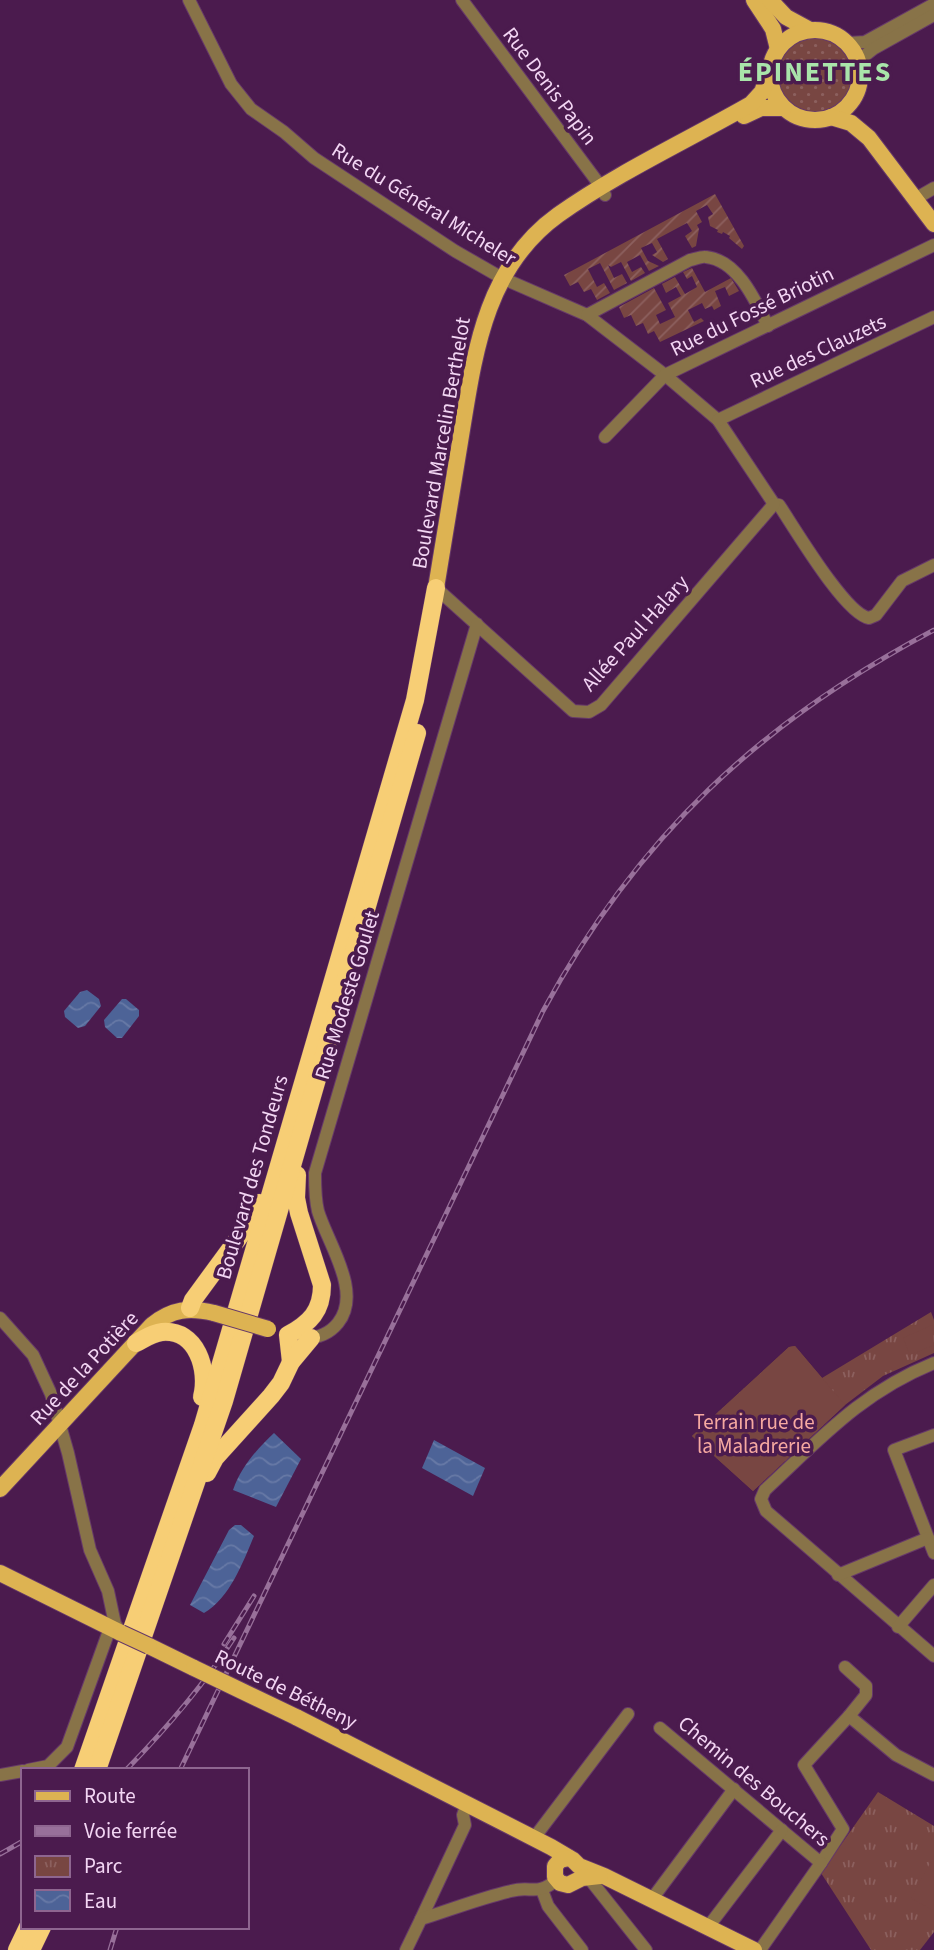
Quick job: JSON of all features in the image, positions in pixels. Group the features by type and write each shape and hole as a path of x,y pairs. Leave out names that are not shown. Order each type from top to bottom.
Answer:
{"highway":[{"name":"Boulevard des Tondeurs","path":"98,1768 223,1401 356,947 417,736 427,692 440,591"},
{"name":"Boulevard des Tondeurs","path":"84,1768 203,1425 415,700 440,591"},
{"path":"291,1362 288,1335 313,1317 322,1297 322,1285 299,1213 296,1186 302,1155 348,996 356,947"},
{"path":"181,1310 193,1300 248,1225 266,1186 288,1115 302,1085"},
{"path":"135,1343 160,1332 172,1332 185,1338 195,1348 205,1370 205,1385 171,1516"},
{"path":"166,1571 184,1538 208,1470 215,1458 271,1396 291,1362 311,1338"},
{"path":"17,1950 27,1929"},
{"path":"31,1950 41,1929"}],"main road":[{"path":"754,0 773,29 778,49"},
{"path":"770,0 786,18 810,30 831,32 848,43 858,61 860,78 855,96 846,108 831,117"},
{"path":"810,30 790,37 778,49 770,70 773,92 784,108 797,116 808,119 831,117 851,123 869,138 934,224"},
{"name":"Boulevard Marcelin Berthelot","path":"440,591 485,349 506,280 528,255 571,215 604,192 751,104 762,92 770,70"},
{"path":"855,96 857,109 869,138"},
{"name":"Boulevard Marcelin Berthelot","path":"604,192 759,108 784,108"},
{"path":"181,1310 214,1313 288,1335"},
{"name":"Rue de la Potière","path":"0,1489 152,1325 181,1310"},
{"name":"Route de Bétheny","path":"0,1573 296,1717 534,1838 551,1847 579,1870 652,1899 754,1950"},
{"path":"557,1880 554,1870 579,1870"}],"street":[{"name":"Rue du Général Micheler","path":"189,0 231,84 251,109 284,132 314,158 455,251 506,280 587,315 718,420"},
{"name":"Rue Denis Papin","path":"462,0 604,192"},
{"path":"848,43 865,42 934,4"},
{"path":"858,61 934,15"},
{"path":"915,199 934,188"},
{"name":"Rue du Fossé Briotin","path":"605,437 665,375 934,245"},
{"path":"587,315 690,260 706,256 722,262 738,275 768,326"},
{"name":"Rue des Clauzets","path":"718,420 934,317"},
{"path":"718,420 814,559 857,613 864,618 876,615 902,581 934,565"},
{"name":"Allée Paul Halary","path":"440,591 573,712 589,712 601,705 774,503"},
{"name":"Rue Modeste Goulet","path":"311,1338 334,1329 342,1318 347,1303 347,1288 318,1210 316,1173 477,624"},
{"path":"0,1318 33,1355 51,1394 68,1453 90,1550 108,1591 115,1624 115,1631 67,1747 48,1766 38,1768"},
{"path":"288,1335 311,1338"},
{"path":"934,1363 880,1390 849,1411 765,1490 761,1499 766,1511 934,1656"},
{"path":"838,1575 932,1547 894,1450 934,1435"},
{"path":"898,1627 934,1585"},
{"path":"760,1950 844,1829 804,1765 866,1695 866,1686 845,1667"},
{"path":"534,1838 628,1714"},
{"path":"849,1716 897,1755 934,1775"},
{"name":"Chemin des Bouchers","path":"660,1728 822,1862"},
{"path":"0,1775 21,1771"},
{"path":"652,1899 734,1789"},
{"path":"406,1950 465,1825 463,1815 467,1804"},
{"path":"708,1927 782,1830"},
{"path":"579,1870 646,1950"},
{"path":"421,1919 514,1890 542,1890 557,1880"},
{"path":"542,1890 548,1906 582,1950"}],"green space":[{"path":"815,36 829,39 842,47 850,60 853,74 850,88 842,101 829,109 815,112 801,109 788,101 780,88 777,74 780,60 788,47 801,39"},
{"path":"715,194 744,246 742,249 730,236 717,232 718,230 710,226 708,217 713,214 707,205 696,211 702,222 697,225 699,229 696,246 692,248 685,236 692,231 687,223 657,239 668,259 663,262 652,255 657,252 652,243 641,248 648,261 659,266 649,271 640,255 627,262 632,272 641,267 645,273 631,281 621,262 611,267 608,265 614,278 622,274 627,283 614,290 600,263 588,269 597,287 604,283 610,293 597,300 591,289 584,292 578,282 570,286 564,275"},
{"path":"692,268 705,292 731,278 739,291 729,296 725,287 715,291 721,306 714,310 712,306 705,309 702,303 688,310 694,322 701,318 704,321 660,342 654,331 648,334 643,323 636,326 631,315 624,318 619,307 654,288 666,310 656,315 660,324 675,317 668,303 681,296 676,287 666,293 662,284 675,277 685,294 697,287 692,276 687,279 683,272"},
{"name":"Terrain rue de la Maladrerie","path":"931,1312 934,1320 934,1353 883,1376 845,1405 753,1491 692,1436 789,1347 795,1346 822,1378"},
{"path":"932,1325 934,1345 910,1355 903,1338"},
{"name":"Terrain rue de la Maladrerie","path":"795,1346 845,1405 753,1491 692,1436 789,1347"},
{"path":"878,1792 934,1826 934,1932 920,1950 871,1950 821,1873"},
{"path":"934,1856 934,1911 911,1898"}],"water":[{"path":"87,990 99,999 101,1006 85,1026 78,1028 65,1017 64,1011 80,992"},
{"path":"122,999 126,999 139,1010 139,1016 122,1038 117,1038 105,1027 104,1020"},
{"path":"274,1433 301,1459 276,1507 233,1490 250,1459"},
{"path":"434,1440 485,1468 473,1496 422,1468"},
{"path":"235,1525 241,1525 254,1536 228,1589 204,1613 190,1605 229,1530"}],"railway":[{"path":"181,1768 543,1011 580,948 619,891 662,838 708,790 759,745 813,704 871,666 934,630"},
{"path":"224,1644 254,1596"},
{"path":"128,1768 183,1707 234,1638"},
{"path":"0,1854 21,1842"},
{"path":"110,1950 116,1929"}],"district":[{"name":"ÉPINETTES","path":"815,72"}]}
